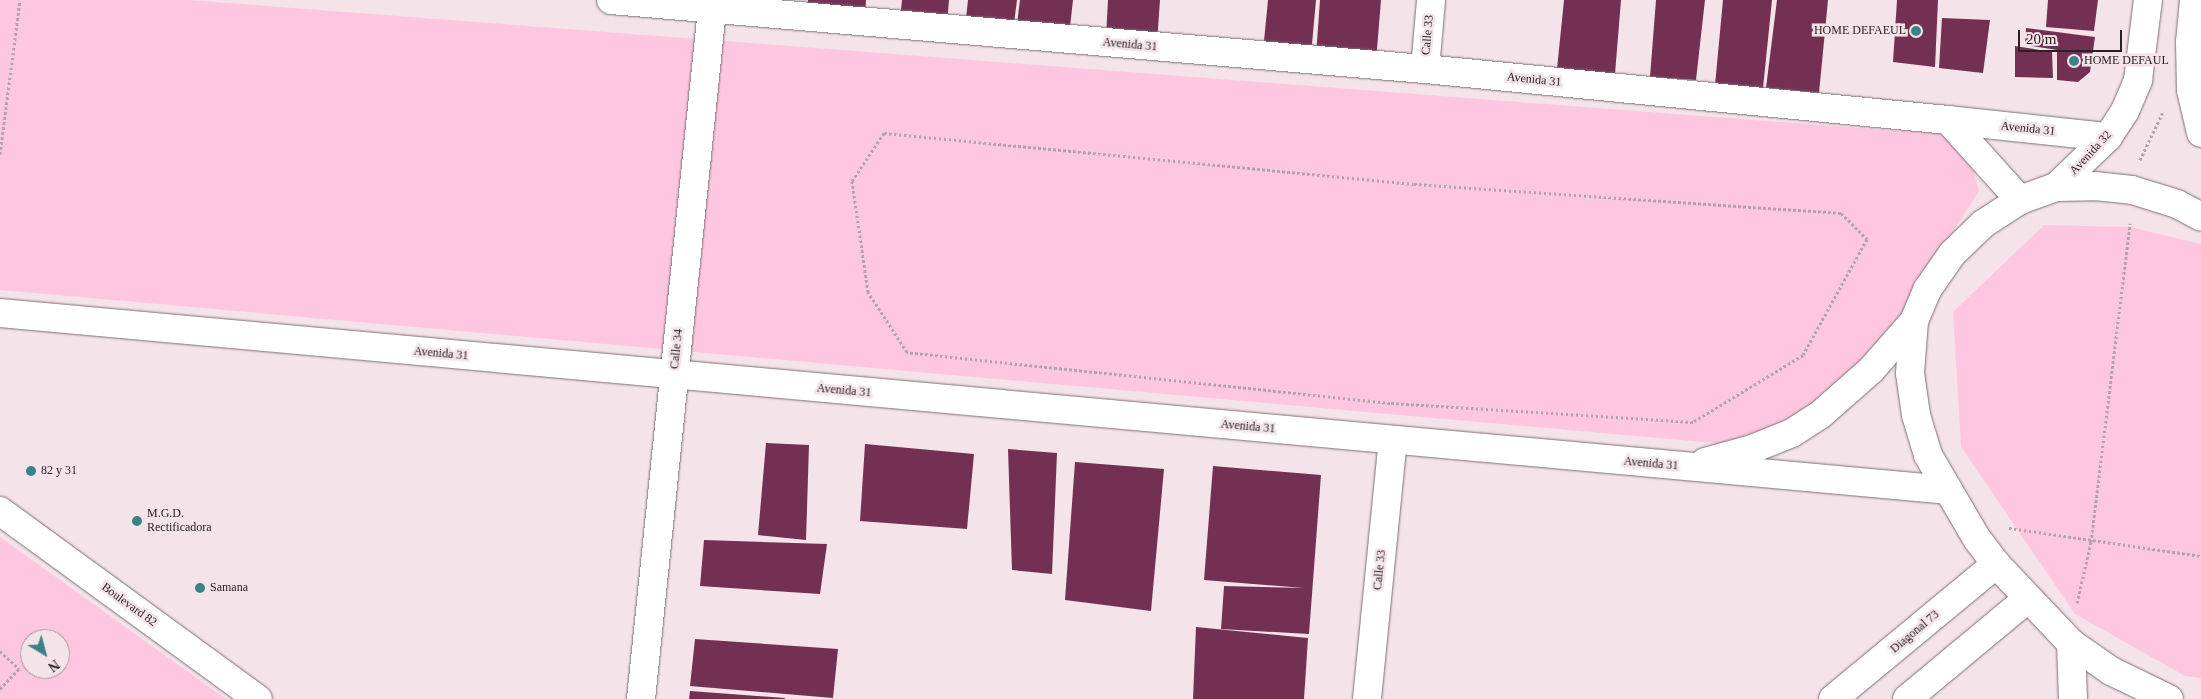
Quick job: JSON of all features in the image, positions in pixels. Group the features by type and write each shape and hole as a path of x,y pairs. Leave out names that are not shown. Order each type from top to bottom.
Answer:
{"main road":[{"name":"Avenida 31","path":"611,0 712,5 1425,69 1948,120 2108,138"},
{"name":"Calle 33","path":"1425,69 1431,0"},
{"name":"Avenida 32","path":"2056,187 2108,138 2125,111 2138,80 2148,0"},
{"path":"2194,0 2190,42 2192,90 2201,133"},
{"name":"Calle 34","path":"642,699 712,5"},
{"path":"1948,120 2020,200"},
{"path":"2169,699 2111,671 2065,637 2027,599 1996,564 1947,490 1928,455 1916,415 1910,373 1914,321 1927,290 1952,254 1983,224 2020,200 2056,187 2095,186 2132,190 2177,204 2201,217"},
{"name":"Avenida 31","path":"0,313 1947,490"},
{"name":"Avenida 31","path":"1688,467 1752,449 1792,434 1820,416 1871,370 1914,321"},
{"name":"Calle 33","path":"1367,699 1393,440"},
{"name":"Boulevard 82","path":"0,511 258,699"},
{"name":"Diagonal 73","path":"1833,699 1996,564"},
{"path":"1907,699 2027,599"},
{"path":"2065,637 2073,699"}],"path":[{"path":"0,154 20,0"},
{"path":"2065,637 2075,614 2091,542 2132,190 2137,166 2164,110"},
{"path":"884,133 1414,184 1841,213 1867,239 1803,355 1693,422 1390,403 907,352 868,292 852,181 884,133"},
{"path":"1978,539 1999,526 2091,542 2201,556"},
{"path":"0,651 20,669 0,689"}],"shaded area":[{"path":"0,0 190,0 1951,135 1970,158 1979,191 1862,375 1747,446 0,290"},
{"path":"2044,225 2130,227 2201,244 2201,678 2185,676 2075,614 1961,447 1953,312"},
{"path":"0,537 226,699 0,699"}],"building":[{"path":"808,0 866,0 865,18 807,12"},
{"path":"902,0 949,0 947,24 900,20"},
{"path":"968,0 1017,0 1013,31 965,28"},
{"path":"1020,0 1073,0 1069,36 1016,32"},
{"path":"1108,0 1160,0 1157,42 1106,37"},
{"path":"1268,0 1316,0 1311,55 1263,51"},
{"path":"1320,0 1381,0 1376,61 1316,56"},
{"path":"1564,0 1621,0 1615,74 1557,69"},
{"path":"1656,0 1705,0 1696,80 1650,77"},
{"path":"1723,0 1772,0 1763,88 1715,85"},
{"path":"1777,0 1828,0 1819,93 1766,88"},
{"name":"HOME DEFAEUL","path":"1897,0 1938,0 1935,67 1893,62"},
{"path":"2048,0 2098,0 2094,31 2046,27"},
{"name":"HOME DEFAEUL","path":"1942,18 1990,20 1983,73 1939,68"},
{"name":"HOME DEFAUL","path":"2026,28 2095,37 2090,72 2078,82 2057,80 2057,50 2025,45"},
{"path":"2015,46 2052,52 2053,78 2015,77"},
{"path":"766,443 809,445 806,540 758,535"},
{"path":"865,444 974,454 967,529 860,521"},
{"path":"1008,449 1057,453 1052,574 1012,570"},
{"path":"1075,462 1164,469 1151,611 1065,600"},
{"path":"1213,466 1321,475 1309,634 1221,629 1224,586 1304,588 1204,580"},
{"path":"704,540 827,544 820,594 700,586"},
{"path":"1196,627 1308,638 1304,699 1193,699"},
{"path":"695,639 838,649 833,698 690,686"},
{"path":"690,691 785,698 785,699 689,699"}],"place":[{"name":"HOME DEFAEUL","path":"1916,31"},
{"name":"HOME DEFAUL","path":"2074,61"},
{"name":"82 y 31","path":"31,471"},
{"name":"M.G.D. Rectificadora","path":"137,521"},
{"name":"Samana","path":"200,588"}]}
